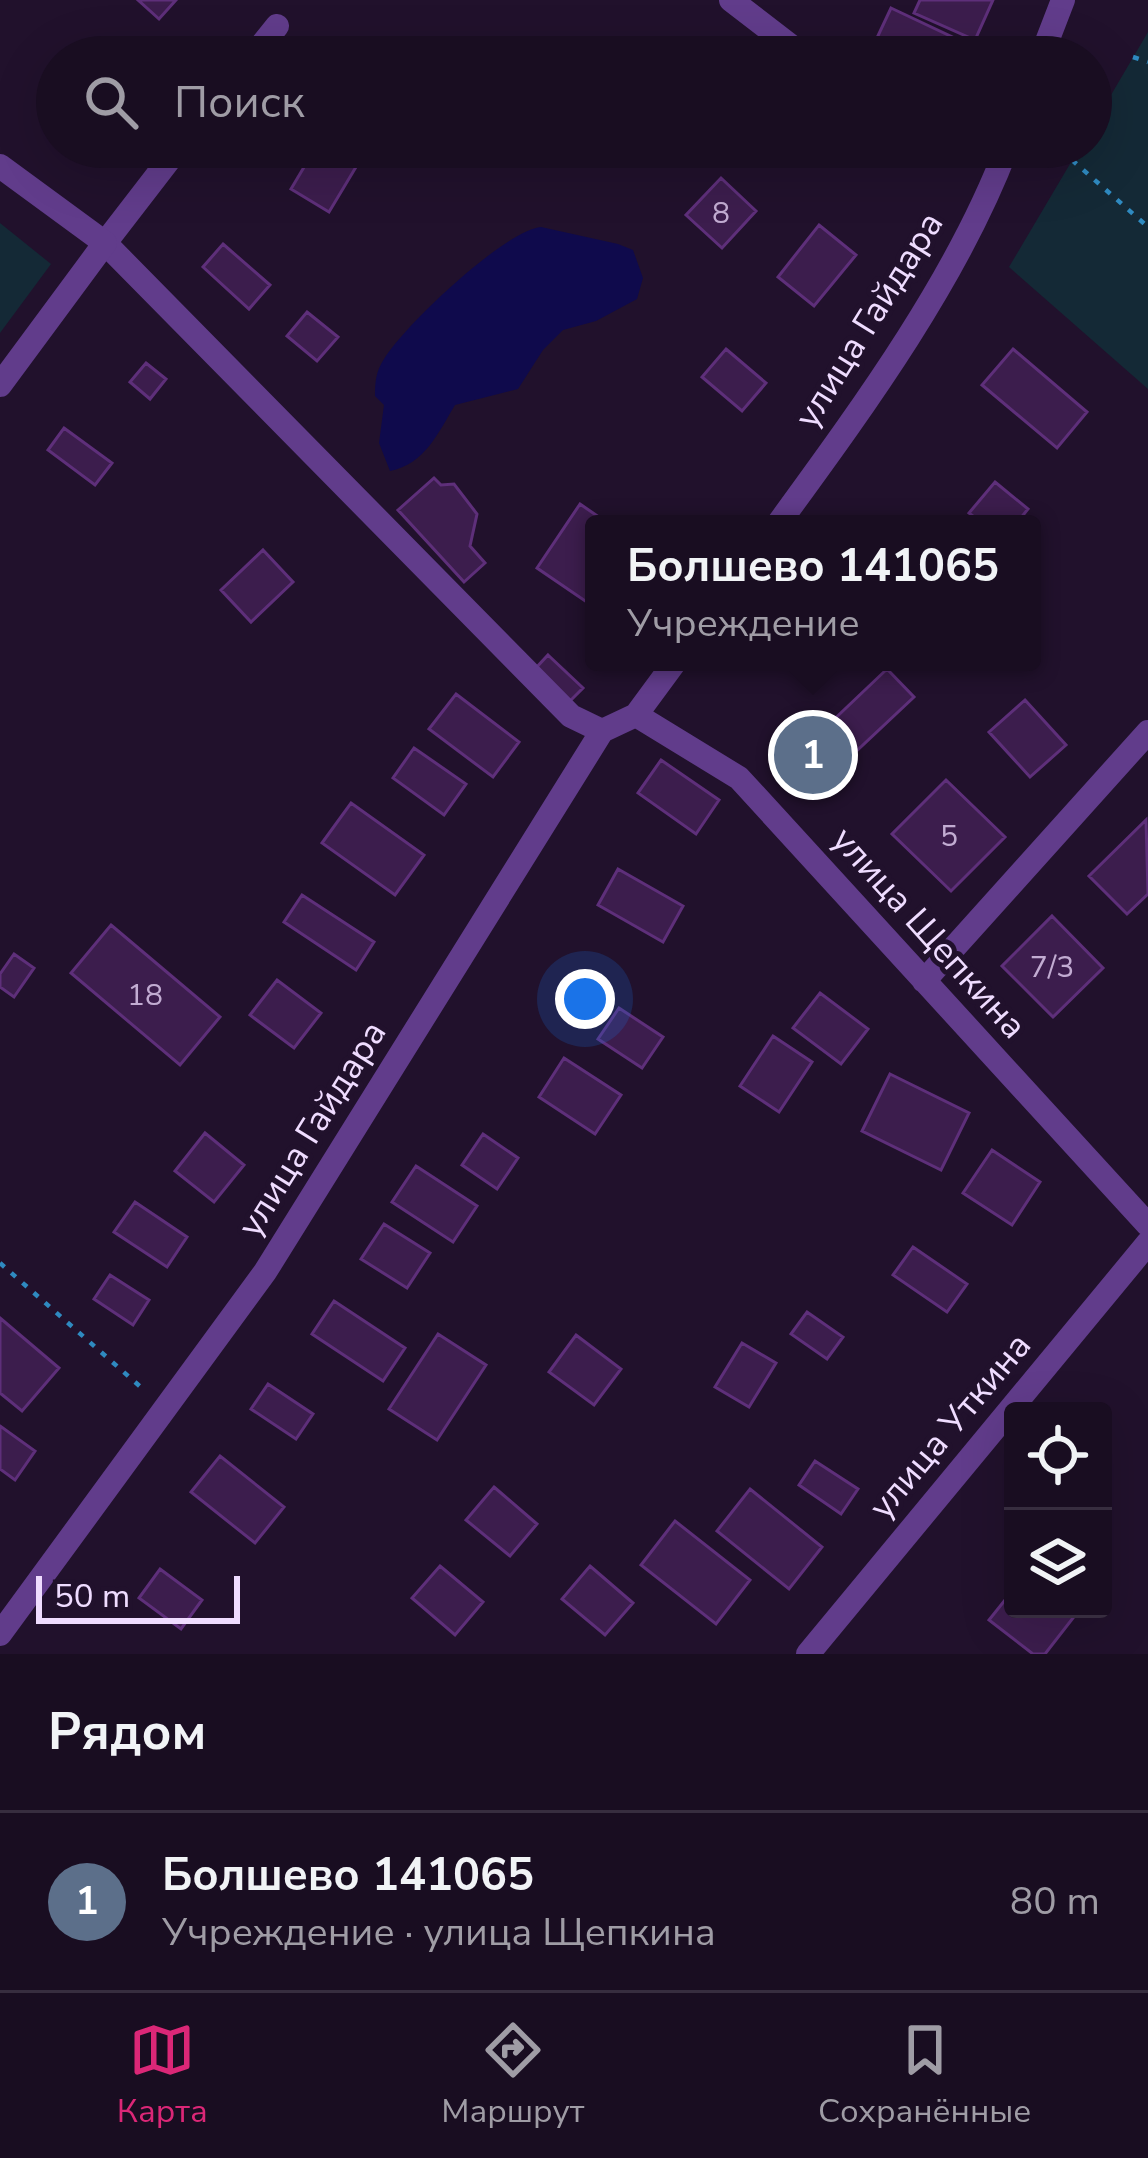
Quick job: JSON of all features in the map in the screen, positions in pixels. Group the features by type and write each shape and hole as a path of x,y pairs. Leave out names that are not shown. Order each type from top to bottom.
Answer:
{"street":[{"path":"731,0 778,36"},
{"path":"1049,36 1063,0"},
{"path":"270,36 278,26"},
{"path":"0,166 105,243 571,716 602,731 636,715 669,671"},
{"path":"0,385 163,168"},
{"name":"улица Гайдара","path":"785,515 882,381 998,168"},
{"name":"улица Щепкина","path":"636,715 740,778 1148,1226"},
{"name":"улица Гайдара","path":"0,1634 265,1272 602,731"},
{"path":"924,981 1148,732"},
{"name":"улица Уткина","path":"808,1654 1148,1243"}],"path":[{"path":"1133,57 1148,62"},
{"path":"1081,168 1148,227"},
{"path":"0,1263 167,1408"}],"shaded area":[{"path":"1148,32 1148,389 1009,267 1068,168 1112,168 1112,93"},
{"path":"0,223 51,264 0,333"},
{"path":"541,227 633,250 643,278 637,299 596,321 563,330 543,350 518,389 455,405 421,454 390,471 379,443 384,405 375,396 384,359 456,282 504,244"}],"building":[{"path":"138,0 176,0 159,19"},
{"path":"920,0 993,0 977,36 966,36 914,13"},
{"path":"891,8 950,36 878,36"},
{"path":"304,168 355,168 329,212 291,189"},
{"path":"721,178 756,211 722,248 686,215"},
{"path":"819,225 856,255 814,306 778,277"},
{"path":"223,244 270,285 249,309 203,267"},
{"path":"307,312 338,337 317,361 287,336"},
{"path":"726,349 766,383 742,411 702,377"},
{"path":"1013,349 1087,412 1057,448 982,385"},
{"path":"146,363 166,379 150,399 130,382"},
{"path":"64,428 112,463 95,485 48,450"},
{"path":"434,478 441,485 454,484 477,514 470,546 485,563 464,582 398,510"},
{"path":"995,482 1028,509 1023,515 969,513"},
{"path":"580,504 596,515 585,515 585,601 537,568"},
{"path":"263,550 293,582 251,622 221,590"},
{"path":"548,655 583,688 570,701 535,669"},
{"path":"885,671 914,697 831,775 805,747"},
{"path":"456,694 519,742 493,777 429,729"},
{"path":"1025,700 1066,745 1030,777 989,732"},
{"path":"414,748 466,784 444,815 393,778"},
{"path":"661,760 719,800 696,834 638,793"},
{"path":"946,780 1005,837 951,891 892,834"},
{"path":"351,803 424,855 395,895 322,843"},
{"path":"1146,820 1148,894 1127,914 1089,876"},
{"path":"618,869 683,906 663,942 598,905"},
{"path":"302,895 374,942 356,970 284,922"},
{"path":"1052,916 1103,968 1053,1017 1002,966"},
{"path":"111,925 220,1017 180,1065 71,973"},
{"path":"14,954 34,968 14,997 0,987 0,974"},
{"path":"277,980 321,1013 294,1048 250,1015"},
{"path":"820,993 868,1029 841,1064 793,1028"},
{"path":"619,1008 663,1037 642,1068 598,1039"},
{"path":"773,1036 812,1062 779,1112 740,1086"},
{"path":"564,1058 621,1095 595,1134 539,1097"},
{"path":"890,1074 969,1113 941,1170 862,1131"},
{"path":"205,1133 244,1165 214,1202 175,1171"},
{"path":"483,1134 518,1158 497,1189 462,1165"},
{"path":"992,1150 1040,1182 1012,1225 963,1193"},
{"path":"416,1166 477,1206 453,1242 392,1202"},
{"path":"135,1202 187,1237 167,1267 114,1232"},
{"path":"384,1224 430,1253 407,1288 361,1259"},
{"path":"913,1247 967,1284 947,1312 893,1275"},
{"path":"110,1275 149,1300 133,1325 94,1299"},
{"path":"334,1301 405,1348 383,1381 312,1334"},
{"path":"807,1312 843,1337 827,1359 791,1334"},
{"path":"0,1318 59,1368 22,1411 0,1393"},
{"path":"438,1334 486,1365 437,1440 389,1409"},
{"path":"576,1335 621,1369 594,1405 549,1372"},
{"path":"742,1343 776,1363 749,1407 715,1387"},
{"path":"268,1384 313,1414 296,1439 251,1409"},
{"path":"0,1426 35,1451 15,1480 0,1469"},
{"path":"220,1456 284,1507 255,1543 191,1492"},
{"path":"815,1461 858,1489 841,1514 799,1485"},
{"path":"494,1487 537,1524 510,1556 466,1520"},
{"path":"750,1489 822,1547 789,1589 717,1531"},
{"path":"675,1521 750,1580 716,1624 641,1565"},
{"path":"440,1566 483,1602 455,1635 412,1598"},
{"path":"590,1566 633,1603 605,1635 562,1599"},
{"path":"160,1569 202,1600 181,1629 139,1598"},
{"path":"1004,1601 1004,1618 1073,1618 1045,1654 1033,1654 989,1620"}],"place":[{"name":"Болшево 141065","path":"813,755"}]}
